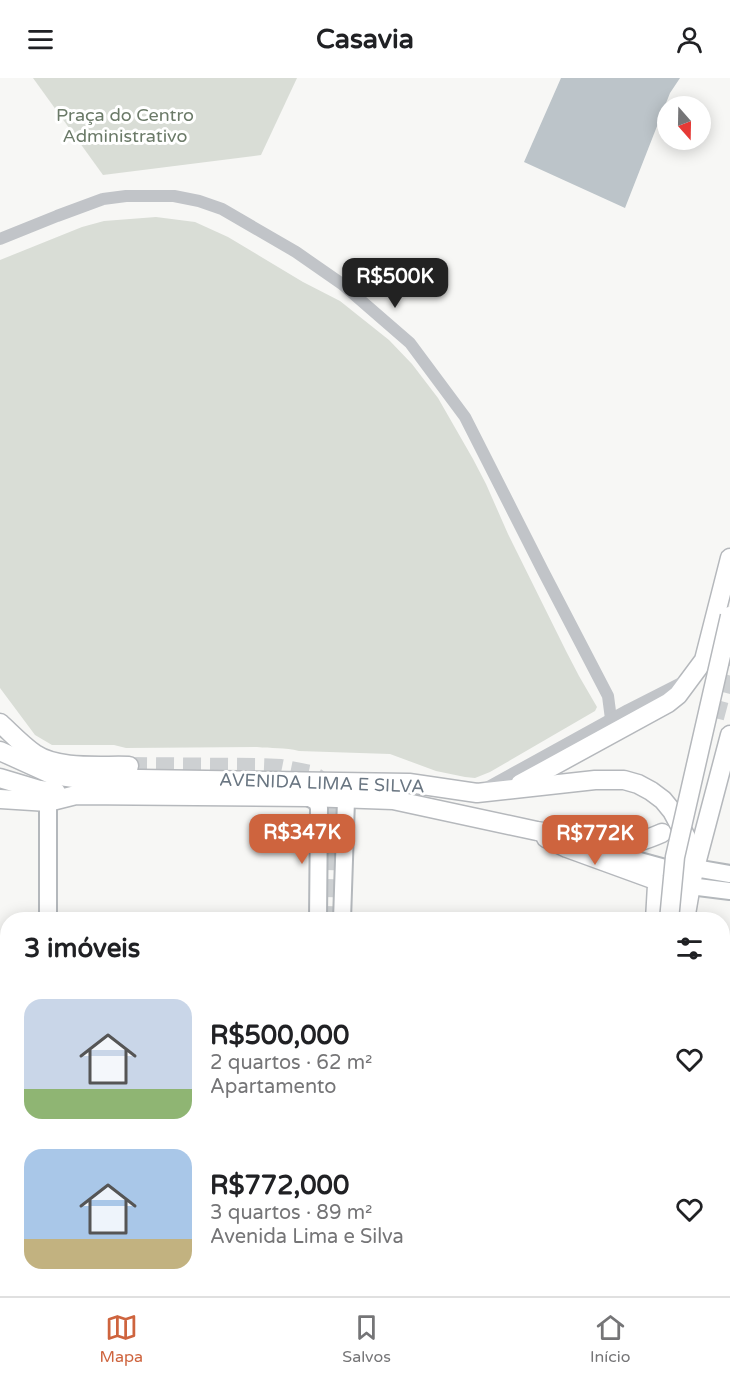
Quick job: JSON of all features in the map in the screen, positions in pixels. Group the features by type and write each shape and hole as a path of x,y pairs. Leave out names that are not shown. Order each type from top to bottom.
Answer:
{"main road":[{"path":"512,789 668,703 678,695 705,656 730,558"},
{"path":"670,912 675,857 730,616"},
{"path":"0,723 37,756 54,762 69,765 129,766"},
{"path":"0,728 25,763"},
{"path":"687,912 692,878 730,735"},
{"name":"AVENIDA LIMA E SILVA","path":"0,751 53,775 74,778 409,783 477,793 595,780 624,780 638,784 663,800 672,811 683,830 688,846 688,863 692,878"},
{"path":"4,780 40,790 76,795"},
{"name":"AVENIDA LIMA E SILVA","path":"0,799 48,801 76,795 393,800 537,831"},
{"path":"308,797 317,802 320,808 318,912"},
{"path":"342,912 346,800"},
{"path":"48,801 48,912"},
{"path":"537,831 625,844 662,833"},
{"path":"537,831 665,868"},
{"path":"537,831 552,842 655,880 657,883 655,912"},
{"path":"692,878 730,874"},
{"path":"692,878 730,891"}],"street":[{"path":"0,239 103,199 126,196 174,196 222,209 280,242 342,284 410,343 465,417 608,696 610,719"},
{"path":"477,793 693,676"},
{"path":"608,696 628,710"}],"green space":[{"name":"Praça do Centro Administrativo","path":"33,78 297,78 261,155 103,175"},
{"path":"156,217 195,222 228,237 303,282 340,301 389,340 412,364 438,398 473,459 566,651 597,707 595,711 490,772 475,778 436,771 390,754 257,747 126,748 114,745 52,745 35,735 0,688 0,260 82,227 104,221"}],"shaded area":[{"path":"561,78 680,78 669,96 657,96 657,126 625,208 524,162"}],"tunnel":[{"path":"715,718 730,661"},
{"path":"129,766 281,768 311,774 318,778 328,788 334,809 333,912"}]}
